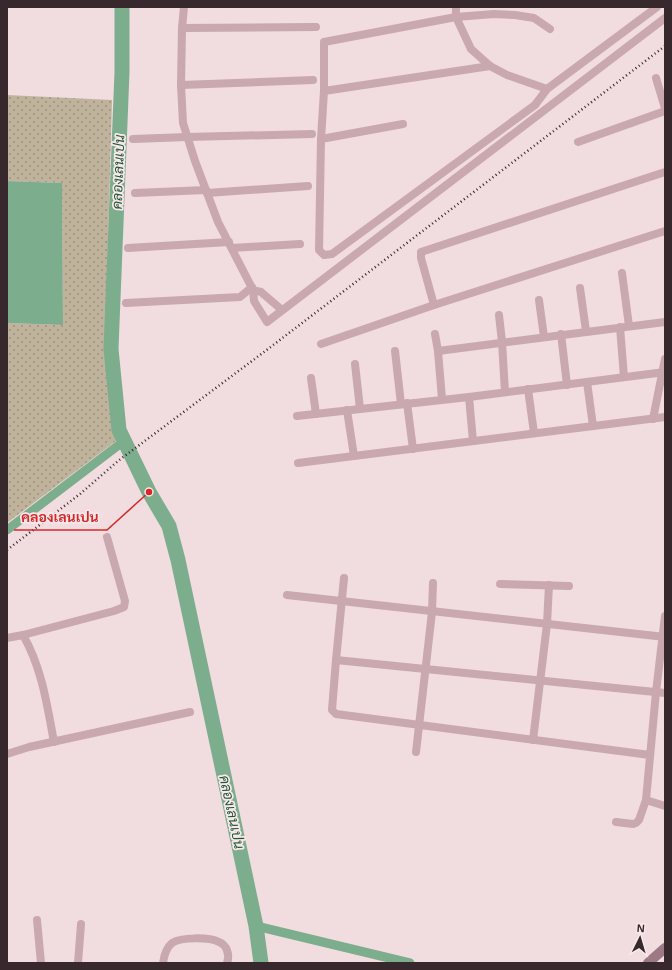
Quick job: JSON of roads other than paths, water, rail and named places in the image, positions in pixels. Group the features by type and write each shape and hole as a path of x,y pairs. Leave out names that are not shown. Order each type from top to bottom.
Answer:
{"main road":[{"path":"648,963 665,948"}],"street":[{"path":"184,7 181,84 183,123 195,161 218,222 253,289 254,301 267,322 665,18"},
{"path":"456,7 456,17 471,49 490,66 507,75 547,89"},
{"path":"550,29 534,18 494,14 456,17 324,42 324,91 320,139 319,250 324,255 332,254 535,105 547,89 658,7"},
{"path":"182,28 316,27"},
{"path":"324,91 490,66"},
{"path":"578,142 665,110 656,78"},
{"path":"181,84 313,80"},
{"path":"320,139 403,124"},
{"path":"133,139 187,136 312,134"},
{"path":"434,305 421,258 421,252 665,172"},
{"path":"135,194 308,186"},
{"path":"321,344 434,305 665,231"},
{"path":"128,248 300,244"},
{"path":"622,273 629,326"},
{"path":"580,288 586,331"},
{"path":"253,289 261,292 282,310"},
{"path":"126,303 240,297 253,289"},
{"path":"540,300 544,337"},
{"path":"499,315 502,342 504,392"},
{"path":"438,351 665,322"},
{"path":"620,327 624,377"},
{"path":"436,334 442,399"},
{"path":"562,334 567,385"},
{"path":"395,351 413,449"},
{"path":"653,419 664,373 665,359"},
{"path":"355,364 360,409"},
{"path":"297,416 664,373"},
{"path":"311,378 316,414"},
{"path":"587,382 593,426"},
{"path":"528,390 534,434"},
{"path":"469,397 473,441"},
{"path":"347,410 354,456"},
{"path":"298,463 665,417"},
{"path":"7,638 114,611 124,607 124,601 107,537"},
{"path":"344,578 336,660 333,713 650,756"},
{"path":"416,752 432,612 433,582"},
{"path":"500,584 569,586"},
{"path":"533,740 547,624 549,585"},
{"path":"287,595 664,637"},
{"path":"616,822 636,823 639,820 646,800 665,616"},
{"path":"23,635 28,644 42,682 54,742"},
{"path":"336,660 665,693"},
{"path":"7,754 190,712"},
{"path":"646,800 665,806"},
{"path":"37,920 41,963"},
{"path":"78,963 81,924"},
{"path":"163,963 164,954 172,944 184,939 207,939 219,942 225,946 229,957 227,963"}],"waterway":[{"name":"คลองเลนเปน","path":"122,7 122,72 111,349 119,430 149,492 169,526 178,560 256,926 261,963"},
{"path":"7,530 124,441"},
{"path":"256,926 410,963"}],"railway":[{"path":"7,550 80,494 118,461 268,349 665,46"}],"place":[{"name":"คลองเลนเปน","path":"149,492"}]}
